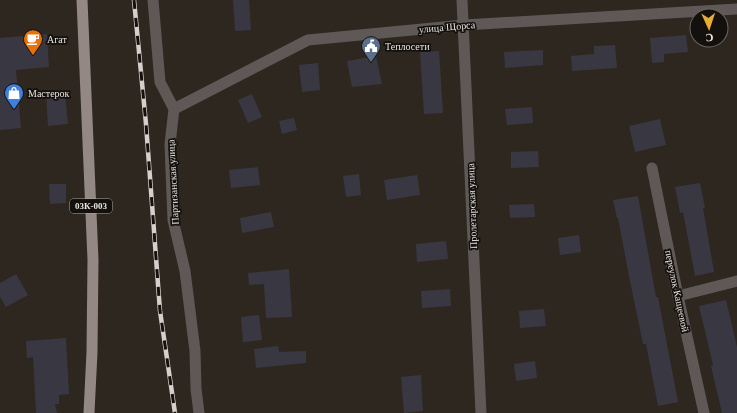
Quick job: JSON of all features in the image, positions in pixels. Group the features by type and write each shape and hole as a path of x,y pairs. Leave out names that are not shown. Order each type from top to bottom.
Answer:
{"main road":[{"name":"03К-003","path":"82,0 93,260 92,352 89,413"}],"street":[{"path":"153,0 160,82 174,109"},
{"name":"Пролетарская улица","path":"462,0 481,413"},
{"name":"улица Щорса","path":"174,109 308,40 464,25 737,9"},
{"name":"Партизанская улица","path":"174,109 170,144 173,220 185,271 195,352 196,389 199,413"},
{"name":"переулок Кащеевой","path":"652,168 704,413"},
{"path":"678,296 737,281"}],"building":[{"path":"233,0 249,0 251,30 235,31"},
{"path":"47,34 49,67 16,70 21,128 0,130 0,38"},
{"path":"686,35 688,52 664,54 664,62 652,63 650,38"},
{"path":"615,45 617,68 572,71 571,56 594,54 594,46"},
{"path":"543,50 543,65 505,68 504,52"},
{"path":"439,51 443,113 424,114 420,52"},
{"path":"376,56 382,84 352,87 347,61"},
{"path":"318,63 320,90 302,92 299,65"},
{"path":"65,93 68,124 48,126 46,94"},
{"path":"252,94 262,117 248,123 238,100"},
{"path":"532,107 533,123 507,125 505,109"},
{"path":"294,118 297,130 282,134 279,121"},
{"path":"660,119 666,145 635,152 629,126"},
{"path":"538,151 539,167 511,168 511,152"},
{"path":"258,167 260,185 231,188 229,170"},
{"path":"359,174 361,195 346,197 343,176"},
{"path":"417,175 420,195 387,200 384,180"},
{"path":"700,183 714,272 695,276 683,212 680,213 675,187"},
{"path":"49,184 66,184 66,203 50,204"},
{"path":"638,196 656,297 658,297 678,402 658,406 646,344 643,344 618,218 613,200"},
{"path":"534,204 535,217 510,218 509,205"},
{"path":"271,212 274,227 242,233 240,218"},
{"path":"579,235 581,252 560,255 558,238"},
{"path":"446,241 448,259 417,262 416,244"},
{"path":"289,269 292,317 266,318 264,284 249,285 248,273"},
{"path":"16,274 28,295 6,307 0,297 0,283"},
{"path":"450,289 451,306 422,308 421,291"},
{"path":"726,300 737,347 737,413 722,413 711,366 713,365 699,306"},
{"path":"544,309 546,326 520,328 519,311"},
{"path":"259,315 262,340 243,342 241,317"},
{"path":"66,338 69,394 59,395 59,404 55,404 57,413 36,413 33,357 27,358 26,341"},
{"path":"278,346 279,352 306,351 306,363 256,368 254,349"},
{"path":"535,361 537,378 516,381 514,364"},
{"path":"421,375 423,411 404,413 401,377"}],"railway":[{"path":"134,0 146,124 160,311 175,413"}],"place":[{"name":"Агат","path":"33,56"},
{"name":"Теплосети","path":"371,63"},
{"name":"Мастерок","path":"14,110"}]}
